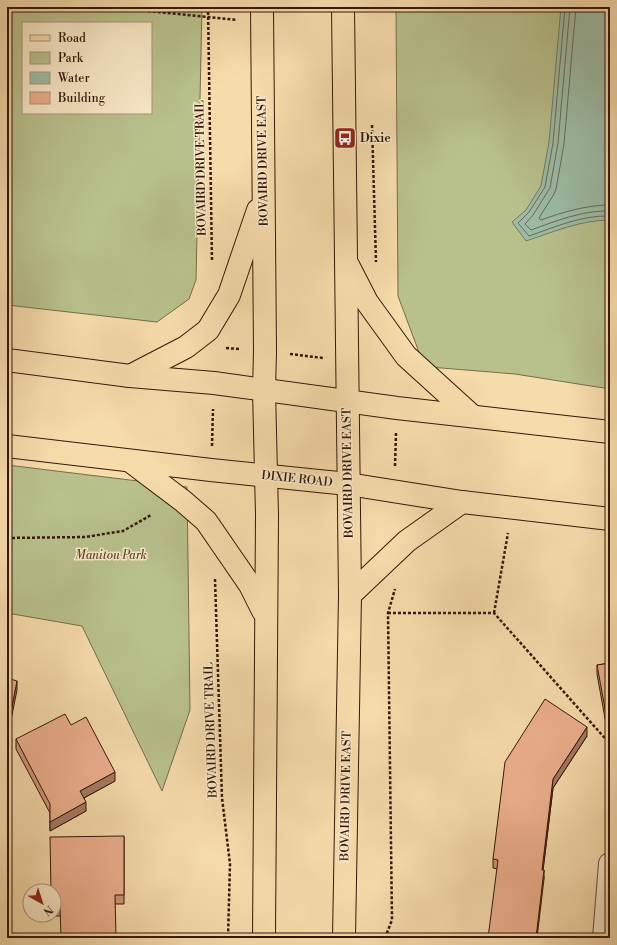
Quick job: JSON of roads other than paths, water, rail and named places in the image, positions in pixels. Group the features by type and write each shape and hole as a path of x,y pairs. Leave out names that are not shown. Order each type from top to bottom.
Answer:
{"main road":[{"name":"BOVAIRD DRIVE EAST","path":"343,7 346,360 350,595 344,938"},
{"name":"BOVAIRD DRIVE EAST","path":"262,15 265,351 264,390 266,475 264,938"},
{"path":"130,376 186,347 208,330 229,295 263,193"},
{"path":"346,260 367,302 406,356 471,415"},
{"path":"7,360 130,376 214,383 397,408 471,415 610,432"},
{"name":"DIXIE ROAD","path":"7,446 211,470 348,484 462,502 610,519"},
{"path":"130,460 183,501 206,521 250,584 266,617"},
{"path":"350,595 407,541 462,502"}],"street":[{"path":"604,938 610,864"}],"water":[{"path":"561,7 610,7 610,220 578,224 526,241 512,222 526,210 541,186 549,142"}],"place":[{"name":"Dixie","path":"345,138"}],"park label":[{"name":"Manitou Park","path":"111,555"}]}
